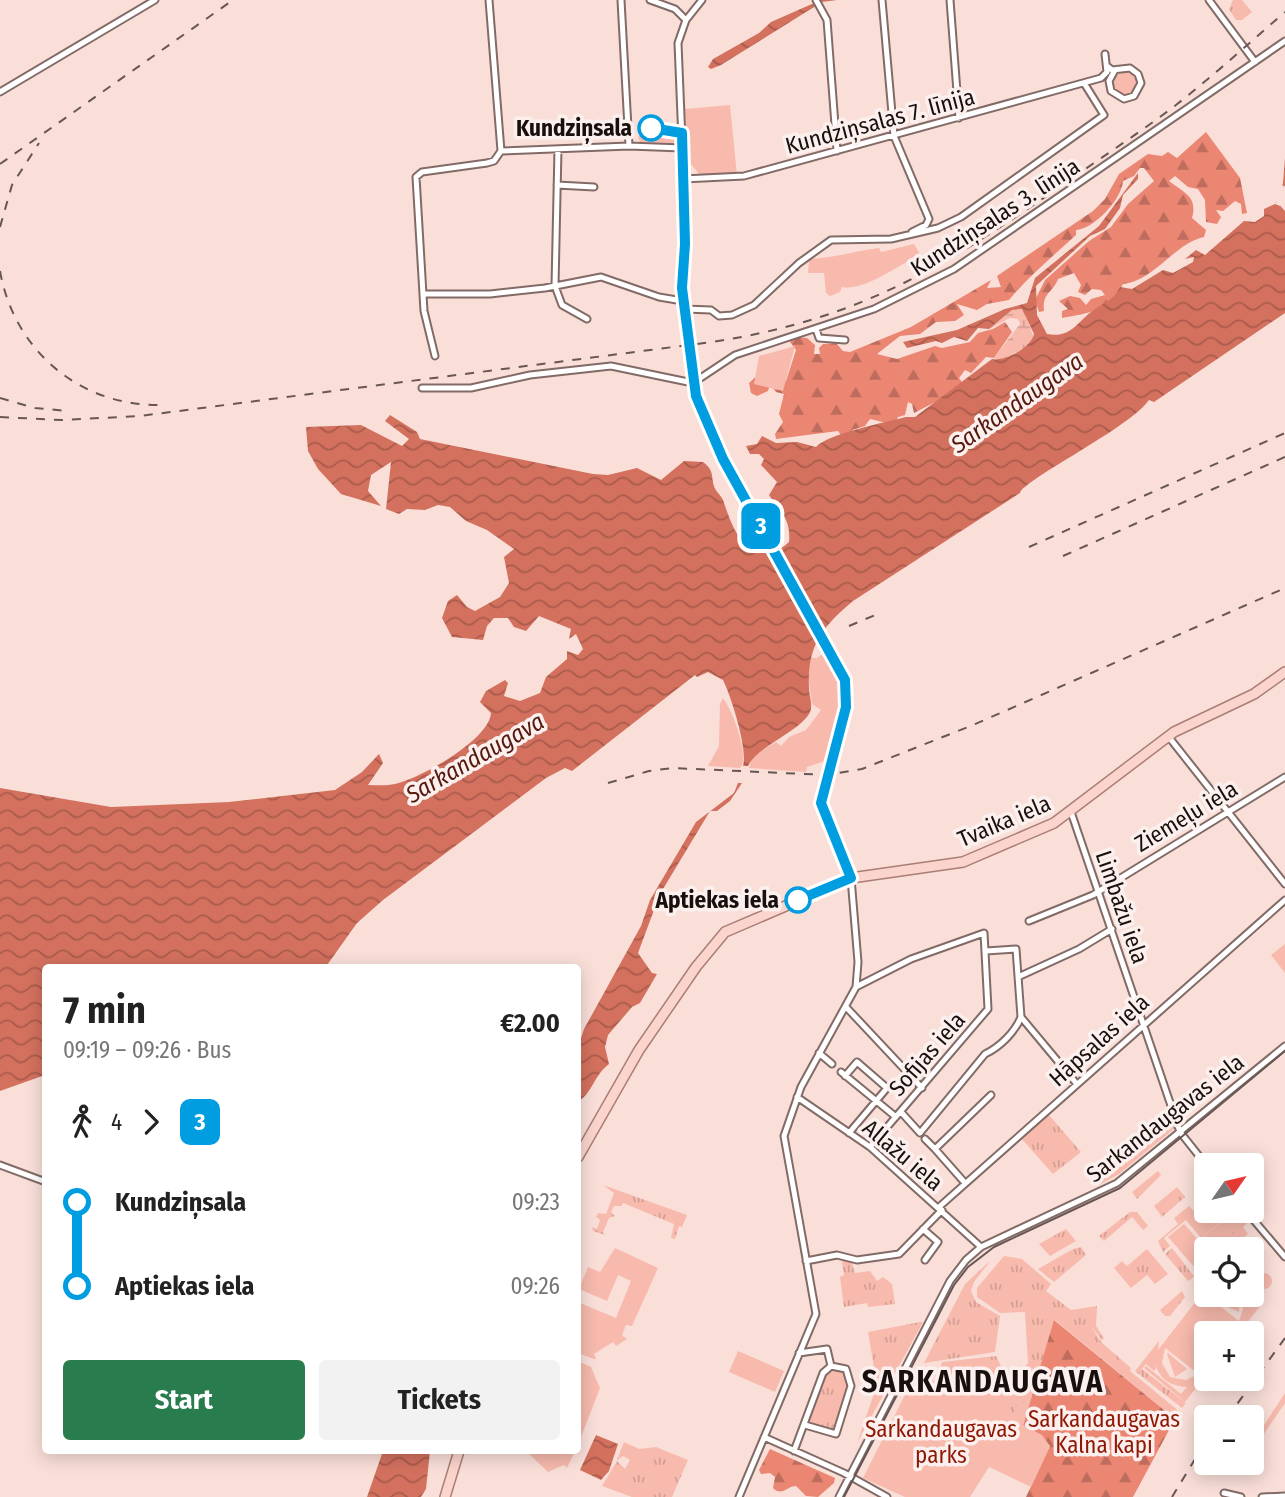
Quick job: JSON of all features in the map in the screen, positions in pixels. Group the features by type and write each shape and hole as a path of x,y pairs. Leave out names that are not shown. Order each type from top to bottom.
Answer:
{"main road":[{"name":"Tvaika iela","path":"581,1152 639,1050 721,936 851,878 962,862 1014,842 1071,813 1168,736 1254,694 1285,672"},
{"path":"445,1497 458,1454"}],"street":[{"path":"0,92 155,0"},
{"path":"435,356 425,311 417,174 487,163 494,161 501,151 489,0"},
{"path":"621,0 629,146"},
{"path":"650,0 675,9 686,20"},
{"path":"702,0 686,20 678,43 683,179 683,305 693,383 714,442 845,680 846,707 821,803 851,878 858,962 856,987 818,1053 797,1097 784,1136 816,1314 739,1497"},
{"path":"816,0 827,20 837,151"},
{"path":"883,0 894,136 929,219 926,225 907,236"},
{"path":"950,0 959,118"},
{"path":"1209,0 1255,62"},
{"name":"Kundziņsalas 3. līnija","path":"693,383 735,355 892,301 954,269 1285,41"},
{"path":"1105,54 1107,66 1101,78 1109,81"},
{"path":"1107,66 1115,70 1130,68 1138,74 1141,83 1138,93 1129,99 1119,98 1111,91 1109,81 1115,70"},
{"name":"Kundziņsalas 7. līnija","path":"683,179 744,176 1101,78"},
{"path":"424,295 489,294 601,277 683,305 710,310 719,316 732,315 754,305 799,263 831,240 891,240 938,228 961,216 1104,115 1084,83"},
{"path":"501,151 629,146 682,149"},
{"path":"558,149 555,286 562,305 587,319"},
{"path":"557,185 594,187"},
{"path":"816,329 819,338 845,340"},
{"path":"422,388 471,388 530,375 611,366 693,383"},
{"path":"1168,736 1285,884"},
{"name":"Ziemeļu iela","path":"1029,920 1093,895 1285,777"},
{"name":"Limbažu iela","path":"1071,813 1180,1132 1197,1153"},
{"name":"Hāpsalas iela","path":"806,1261 837,1255 856,1260 899,1254 965,1183 1143,1023 1285,901"},
{"path":"1018,977 1079,949 1112,929"},
{"name":"Sofijas iela","path":"856,987 911,959 984,933 988,1009 870,1147"},
{"path":"849,1133 875,1102 887,1088 857,1062 843,1074 875,1102 898,1115 920,1133 985,1054 996,1049 1018,1024 1021,1017 1016,949 986,951"},
{"path":"846,1007 922,1088"},
{"path":"1021,1017 1076,1083"},
{"name":"Sarkandaugavas iela","path":"839,1497 950,1282 966,1260 981,1247 1108,1189 1285,1046"},
{"path":"818,1053 832,1064"},
{"path":"935,1149 991,1095"},
{"name":"Allažu iela","path":"797,1097 870,1147 981,1247"},
{"path":"925,1139 965,1183"},
{"path":"0,1165 42,1181"},
{"path":"1256,1223 1285,1257"},
{"path":"923,1229 938,1242 925,1260"},
{"path":"799,1353 827,1349 831,1366 818,1386 802,1424 836,1434 851,1387 846,1369 831,1366"},
{"path":"794,1451 805,1425"},
{"path":"764,1437 849,1476 887,1497"},
{"path":"1224,1493 1241,1497"},
{"path":"1262,1497 1285,1496"}],"green space":[{"path":"1233,0 1242,0 1252,12 1242,20 1236,20 1229,9"},
{"path":"1125,72 1133,75 1136,83 1133,91 1125,94 1117,91 1114,83 1117,75"},
{"path":"730,105 737,175 701,176 688,161 685,109"},
{"path":"1206,132 1240,178 1247,213 1242,214 1241,204 1235,201 1223,211 1216,210 1221,217 1217,224 1206,222 1205,200 1198,189 1188,187 1175,176 1169,181 1191,200 1192,218 1206,230 1204,237 1183,247 1145,276 1123,284 1112,300 1090,312 1062,318 1062,311 1068,309 1059,301 1070,296 1080,298 1086,305 1091,299 1105,295 1101,290 1092,289 1085,295 1078,292 1081,285 1074,273 1058,279 1046,296 1044,311 1039,312 1035,300 1045,280 1089,241 1111,227 1128,204 1154,181 1144,168 1140,168 1134,176 1123,181 1118,196 1106,212 1091,224 1076,230 1076,235 1009,300 987,304 977,310 957,304 964,315 955,321 936,322 920,334 900,336 877,354 897,359 935,346 942,348 970,342 978,333 1005,322 1012,332 994,358 986,357 971,373 965,370 959,378 962,382 945,397 914,413 912,404 908,402 905,415 898,417 895,425 870,419 865,426 852,430 850,435 843,438 838,431 776,439 775,434 783,422 779,414 784,394 776,392 770,385 768,391 757,396 751,393 749,383 759,374 786,381 796,350 790,342 792,337 807,338 815,345 814,354 820,354 819,348 823,344 836,343 843,351 850,352 911,327 991,280 987,288 1001,287 997,276 1093,211 1105,199 1119,174 1148,154 1162,156 1168,152 1177,158"},
{"name":"Kundziņsala","path":"642,133 670,133 678,141 672,145 640,142 638,137"},
{"path":"914,244 920,254 871,281 842,287 840,292 830,296 826,293 824,273 808,273 809,259 879,248 881,252"},
{"path":"1023,309 1034,338 1029,345 1000,361 994,358 1020,324 1018,319 1010,318 989,329 1012,310"},
{"path":"795,346 783,391 754,384 759,356"},
{"path":"825,652 837,682 839,706 825,761 807,767 806,772 749,768 752,756 776,742 781,746 789,737 806,730 821,710 812,704 807,667 810,658 817,658"},
{"path":"723,698 742,744 743,762 740,768 708,766 719,746 720,704"},
{"path":"1285,944 1285,973 1271,955"},
{"path":"1168,1108 1175,1128 1119,1174 1099,1185 1098,1174 1113,1159 1111,1154"},
{"path":"1049,1115 1081,1152 1053,1174 1021,1138"},
{"path":"1158,1171 1161,1175 1137,1199 1132,1192"},
{"path":"603,1185 687,1215 682,1227 679,1226 675,1239 671,1238 674,1224 623,1203 621,1206 614,1206 611,1212 615,1216 609,1218 603,1232 605,1235 593,1231 592,1227 597,1229 600,1220 596,1217 598,1213 606,1214 614,1193"},
{"path":"1177,1187 1185,1197 1162,1217 1154,1206"},
{"path":"1189,1206 1194,1211 1194,1223 1220,1223 1200,1237 1186,1220 1164,1238 1170,1246 1163,1252 1158,1241 1178,1224 1174,1218"},
{"path":"1130,1212 1137,1212 1148,1226 1143,1230 1132,1217 1104,1241 1099,1236"},
{"path":"1220,1223 1225,1223 1235,1237 1202,1237"},
{"path":"1222,1223 1247,1223 1243,1227 1248,1234 1244,1237 1226,1237"},
{"path":"1184,1224 1195,1237 1194,1267 1168,1237"},
{"path":"1066,1229 1076,1241 1050,1256 1039,1244"},
{"path":"1081,1247 1086,1255 1054,1282 1038,1269 1073,1249"},
{"path":"615,1248 658,1268 632,1326 626,1325 622,1335 627,1339 616,1346 613,1342 594,1354 594,1359 581,1354 581,1303 616,1318 631,1281 618,1275 607,1301 581,1290 588,1267 600,1272"},
{"path":"1172,1248 1194,1277 1188,1281 1165,1254"},
{"path":"1147,1249 1168,1274 1155,1284 1147,1275 1131,1288 1114,1268 1122,1261 1127,1266"},
{"path":"1004,1256 1022,1259 1051,1284 1046,1291 1071,1310 1097,1306 1096,1326 1104,1338 1102,1340 1090,1325 1102,1343 1131,1368 1130,1371 1180,1412 1175,1419 1055,1320 1036,1383 1027,1380 1013,1416 935,1382 942,1362 996,1356 1001,1366 1011,1374 1021,1371 1028,1363 1025,1312 1000,1313 977,1297 977,1288"},
{"path":"845,1259 851,1260 855,1273 870,1271 877,1281 883,1277 892,1284 895,1304 868,1307 867,1303 844,1307 840,1277 844,1275 842,1262"},
{"path":"991,1260 974,1282 971,1291 976,1302 1000,1316 995,1352 924,1363 965,1284"},
{"path":"1264,1273 1272,1278 1270,1287 1264,1289"},
{"path":"1182,1291 1185,1297 1170,1316 1165,1316 1160,1310"},
{"path":"1194,1304 1194,1307 1221,1307 1239,1321 1194,1321 1194,1371 1165,1348 1162,1363 1170,1377 1186,1380 1194,1376 1194,1390 1185,1402 1144,1368 1146,1366 1181,1394 1187,1387 1173,1384 1163,1378 1155,1361 1155,1354"},
{"path":"1242,1307 1259,1307 1248,1321 1239,1321"},
{"name":"Sarkandaugavas Kalna kapi","path":"1054,1320 1175,1419 1133,1497 1026,1497 1050,1446 1023,1425"},
{"path":"923,1322 857,1443 877,1385 868,1332"},
{"path":"1159,1341 1156,1369 1154,1371 1146,1364 1142,1369 1186,1403 1182,1408 1135,1371"},
{"path":"738,1351 784,1371 775,1392 729,1372"},
{"path":"1167,1354 1187,1369 1175,1377"},
{"path":"581,1362 591,1367 600,1388 581,1437"},
{"path":"831,1368 845,1371 849,1386 835,1432 806,1422 825,1375"},
{"name":"Sarkandaugavas parks","path":"916,1373 1013,1415 1027,1380 1036,1383 1023,1425 1042,1435 1050,1446 1031,1487 989,1467 970,1497 905,1497 863,1478"},
{"path":"1285,1393 1285,1403 1264,1434 1264,1425"},
{"path":"624,1442 639,1449 656,1447 688,1460 672,1497 632,1497 602,1486 617,1461 625,1469 630,1460 623,1456 617,1460"},
{"path":"770,1449 835,1478 834,1483 818,1497 806,1496 796,1486 782,1491 776,1490 773,1488 775,1477 770,1473 761,1474 759,1470"},
{"path":"529,1454 574,1454 567,1468 564,1465 548,1472"}],"water":[{"path":"821,0 837,0 822,2 721,65 711,69 708,67 713,59 759,33 771,22"},
{"path":"1285,158 1285,185 1275,204 1283,183"},
{"name":"Sarkandaugava","path":"1138,173 1138,179 1123,195 1120,208 1105,229 1090,236 1036,286 1037,315 1047,334 1063,334 1074,328 1089,313 1112,298 1120,287 1132,289 1163,270 1173,273 1193,262 1194,257 1185,259 1196,250 1205,255 1244,221 1255,222 1264,216 1264,209 1275,204 1280,206 1285,194 1285,313 1154,402 1149,400 1122,424 853,601 825,629 814,649 809,673 809,714 804,721 760,752 748,766 743,766 741,736 723,680 708,672 697,677 695,675 572,771 565,768 546,778 383,900 357,923 328,964 42,964 42,1076 0,1091 0,788 111,807 229,802 335,790 362,772 379,754 383,763 368,785 395,784 436,766 479,735 491,713 480,702 486,691 505,680 508,683 504,696 520,701 540,693 546,677 567,659 567,651 578,655 583,649 576,634 569,639 571,629 539,616 526,631 514,627 508,618 494,618 487,626 483,640 452,637 442,618 448,601 457,595 467,607 475,611 500,597 509,583 504,557 514,549 487,530 466,521 450,507 438,505 425,510 407,509 399,514 386,509 391,462 371,475 368,491 381,506 341,494 318,469 308,451 306,427 361,425 402,446 409,439 385,421 390,415 417,432 420,439 593,474 608,475 637,468 661,480 684,461 703,462 711,470 715,488 738,535 751,549 769,552 789,542 788,527 769,495 777,482 761,465 764,459 759,454 750,454 746,446 757,444 762,436 776,443 797,442 816,447 844,433 915,417 992,359 1003,358 1023,348 1034,334 1022,309 1012,310 989,329 978,328 967,341 954,337 942,343 936,341 907,348 903,342 957,330 1005,309 1027,303 1035,278 1099,226"},
{"path":"738,783 742,783 730,801 717,811 710,811 734,793"},
{"path":"710,812 660,894 638,953 652,973 657,974 640,1003 632,1007 608,1035 605,1047 609,1064 581,1099 581,1038 584,1029 641,926 650,900 696,822"},
{"path":"596,1435 618,1444 609,1471 601,1480 580,1470"},
{"path":"382,1454 430,1454 426,1489 421,1497 367,1497"}],"pier":[{"path":"1279,181 1285,188 1285,211 1273,198"},
{"path":"779,546 826,631 820,642 768,549"}],"tram line":[{"path":"844,1497 954,1285 968,1267 994,1247 1120,1188 1285,1051"}],"railway":[{"path":"0,164 233,0"},
{"path":"0,417 61,420 140,416 712,342 815,319 902,284 985,237 1172,108 1285,12"},
{"path":"0,227 12,185 39,143"},
{"path":"0,271 8,299 20,325 35,348 55,368 77,384 103,396 130,403 160,405"},
{"path":"0,398 35,408 68,411"},
{"path":"1029,547 1285,433"},
{"path":"1063,556 1285,457"},
{"path":"608,783 649,771 673,768 827,775 862,769 973,725 1285,588"},
{"path":"849,626 880,613"},
{"path":"1236,1405 1285,1338"},
{"path":"1172,1497 1194,1461"}],"bus line":[{"name":"3","path":"651,128 673,129 682,133 685,244 682,288 696,396 714,442 841,668 845,680 846,707 823,789 821,808 851,878 798,900"}],"place":[{"name":"Kundziņsala","path":"651,128"},
{"name":"Aptiekas iela","path":"798,900"}],"district":[{"name":"SARKANDAUGAVA","path":"983,1382"}]}
